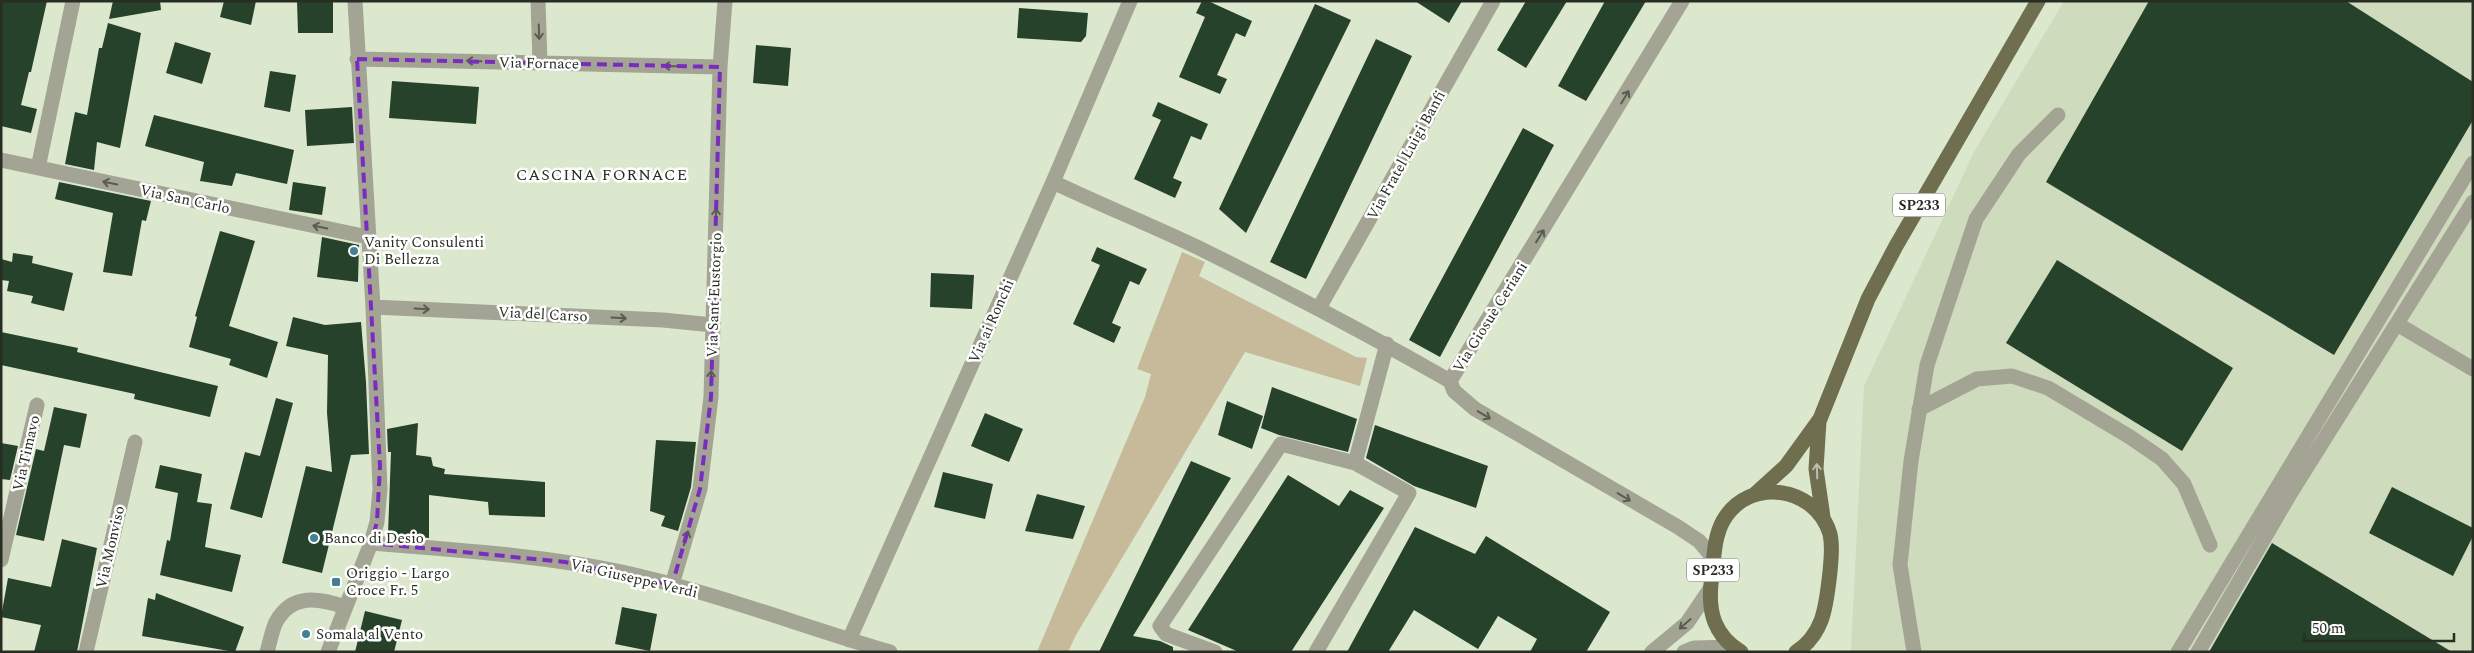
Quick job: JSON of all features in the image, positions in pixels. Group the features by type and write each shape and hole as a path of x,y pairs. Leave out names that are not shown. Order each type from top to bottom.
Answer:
{"main road":[{"name":"SP233","path":"1737,650 1715,626 1710,608 1714,559 1717,539 1723,521 1732,509 1755,494 1786,466 1820,419 1868,299 1896,246 2038,1"},
{"name":"SP233","path":"1820,419 1816,469 1823,519"},
{"name":"SP233","path":"1755,494 1775,491 1794,495 1814,508 1823,519 1830,533 1832,556 1818,652"},
{"name":"SP233","path":"1796,652 1810,640 1821,625"}],"street":[{"path":"38,168 73,1"},
{"path":"328,652 371,543 377,522 380,489 373,307 357,59 356,1"},
{"path":"538,1 540,63"},
{"name":"Via Sant'Eustorgio","path":"672,585 700,489 711,397 720,67 725,1"},
{"name":"Via ai Ronchi","path":"849,640 1053,182 1130,1"},
{"name":"Via Fratel Luigi Banfi","path":"1319,308 1493,1"},
{"name":"Via Giosuè Ceriani","path":"1053,182 1197,247 1319,308 1387,344 1450,381 1682,1"},
{"name":"Via Fornace","path":"357,59 720,67"},
{"path":"1914,652 1900,565 1911,461 1927,365 1976,219 2019,154 2058,114"},
{"name":"Via San Carlo","path":"1,160 368,238"},
{"path":"2178,652 2473,163"},
{"path":"2198,652 2290,494 2473,202"},
{"name":"Via del Carso","path":"373,307 663,320 713,325"},
{"path":"2397,324 2473,369"},
{"path":"1355,463 1387,344"},
{"path":"1920,409 1977,379 2012,376 2048,388 2130,437 2162,460 2184,484 2210,545"},
{"path":"1450,381 1454,391 1475,409 1678,527 1699,541 1714,559"},
{"name":"Via Timavo","path":"1,560 37,405"},
{"name":"Via Monviso","path":"86,652 135,442"},
{"path":"1215,652 1166,634 1160,626 1281,444 1355,463 1409,493 1316,652"},
{"name":"Via Giuseppe Verdi","path":"371,543 565,562 623,572 672,585 888,651"},
{"path":"1652,652 1694,615 1710,590"},
{"path":"267,652 276,621 294,603 312,599 345,608"},
{"path":"1684,652 1694,648 1737,650"}],"highlighted area":[{"path":"357,59 720,67 711,397 700,489 672,585 565,562 371,543 377,522 380,466"}],"shaded area":[{"path":"2064,1 2473,1 2473,652 1851,652 1864,386 1974,152"},
{"path":"1182,252 1205,262 1199,276 1356,357 1367,358 1360,386 1245,352 1076,635 1068,652 1037,652 1145,397 1151,374 1137,369"}],"building":[{"path":"1,1 47,1 31,72 29,72 21,105 37,109 31,133 1,126"},
{"path":"113,1 160,1 161,10 109,19"},
{"path":"224,1 256,1 251,25 220,17"},
{"path":"297,1 333,1 333,33 298,33"},
{"path":"1202,1 1208,1 1252,21 1245,37 1236,33 1217,75 1227,79 1220,94 1179,77 1205,17 1196,13"},
{"path":"1415,1 1462,1 1449,23"},
{"path":"1526,1 1567,1 1526,68 1497,50"},
{"path":"1605,1 1646,1 1586,101 1558,86"},
{"path":"2149,1 2346,1 2473,82 2473,120 2334,355 2046,182"},
{"path":"1315,4 1351,20 1246,233 1219,209"},
{"path":"1019,8 1088,13 1086,36 1081,42 1017,38"},
{"path":"108,23 141,33 120,148 97,142 94,170 65,164 75,112 87,115 99,48 102,48"},
{"path":"1376,39 1412,56 1306,279 1270,262"},
{"path":"175,42 211,53 202,84 166,73"},
{"path":"756,45 791,48 788,86 753,83"},
{"path":"270,71 296,75 290,112 264,107"},
{"path":"392,81 479,87 476,124 389,118"},
{"path":"1158,102 1208,124 1201,140 1191,136 1173,178 1182,182 1175,198 1134,179 1161,120 1152,116"},
{"path":"352,107 354,143 307,146 305,110"},
{"path":"154,115 294,150 287,184 236,173 232,186 200,181 204,162 145,146"},
{"path":"1523,128 1554,145 1440,357 1409,340"},
{"path":"59,182 151,201 146,221 142,220 132,276 103,272 113,213 55,199"},
{"path":"293,182 326,187 322,215 289,210"},
{"path":"220,231 255,241 229,326 278,342 267,378 229,365 231,359 189,347 197,317 195,316"},
{"path":"322,237 359,245 358,282 317,277"},
{"path":"1097,247 1147,269 1139,285 1130,281 1112,323 1121,327 1114,343 1073,324 1100,265 1091,261"},
{"path":"13,253 33,256 32,263 73,273 64,311 31,303 33,296 7,291 9,281 1,280 1,259 12,262"},
{"path":"2057,260 2233,368 2182,451 2006,343"},
{"path":"931,273 974,275 972,309 930,307"},
{"path":"293,317 325,325 361,322 369,454 351,455 322,573 282,563 306,466 332,472 327,413 328,355 286,346"},
{"path":"1,332 78,348 77,352 218,386 210,417 134,399 135,394 1,365"},
{"path":"1272,387 1357,419 1348,452 1279,435 1261,428"},
{"path":"276,398 293,403 262,518 230,509 245,452 260,456"},
{"path":"1227,401 1263,416 1252,449 1218,435"},
{"path":"54,407 87,414 80,448 64,445 44,541 16,535 36,449 44,451"},
{"path":"985,413 1023,429 1009,462 971,446"},
{"path":"418,423 416,455 431,457 433,466 445,469 444,474 545,482 545,517 489,515 488,502 429,495 429,538 388,535 391,452 388,452 387,429"},
{"path":"1375,425 1488,466 1476,508 1414,486 1366,458"},
{"path":"656,440 696,442 691,487 678,531 661,526 665,516 650,511"},
{"path":"1,443 18,446 10,480 1,479"},
{"path":"1191,461 1231,478 1133,636 1160,641 1173,647 1173,652 1099,652"},
{"path":"160,465 202,474 197,502 212,504 205,547 241,555 232,592 160,575 167,540 170,541 178,493 155,488"},
{"path":"943,472 993,484 985,519 934,507"},
{"path":"1288,475 1339,506 1350,490 1384,508 1291,652 1239,652 1188,630"},
{"path":"2392,487 2473,528 2473,536 2453,576 2369,533"},
{"path":"1037,494 1085,506 1073,539 1025,531"},
{"path":"1415,527 1475,554 1486,536 1610,612 1586,652 1530,652 1537,639 1498,616 1478,649 1414,610 1388,652 1347,652"},
{"path":"62,539 97,548 77,652 34,652 41,625 1,617 8,578 51,587"},
{"path":"2272,543 2452,652 2209,652"},
{"path":"156,593 244,627 235,652 142,636 148,598 155,600"},
{"path":"622,607 657,614 650,651 615,644"},
{"path":"365,611 402,620 394,652 355,652"}],"place":[{"name":"Vanity Consulenti Di Bellezza","path":"354,251"},
{"name":"Banco di Desio","path":"314,538"},
{"name":"Origgio - Largo Croce Fr. 5","path":"336,582"},
{"name":"Somala al Vento","path":"306,634"}],"district":[{"name":"CASCINA FORNACE","path":"602,174"}]}
